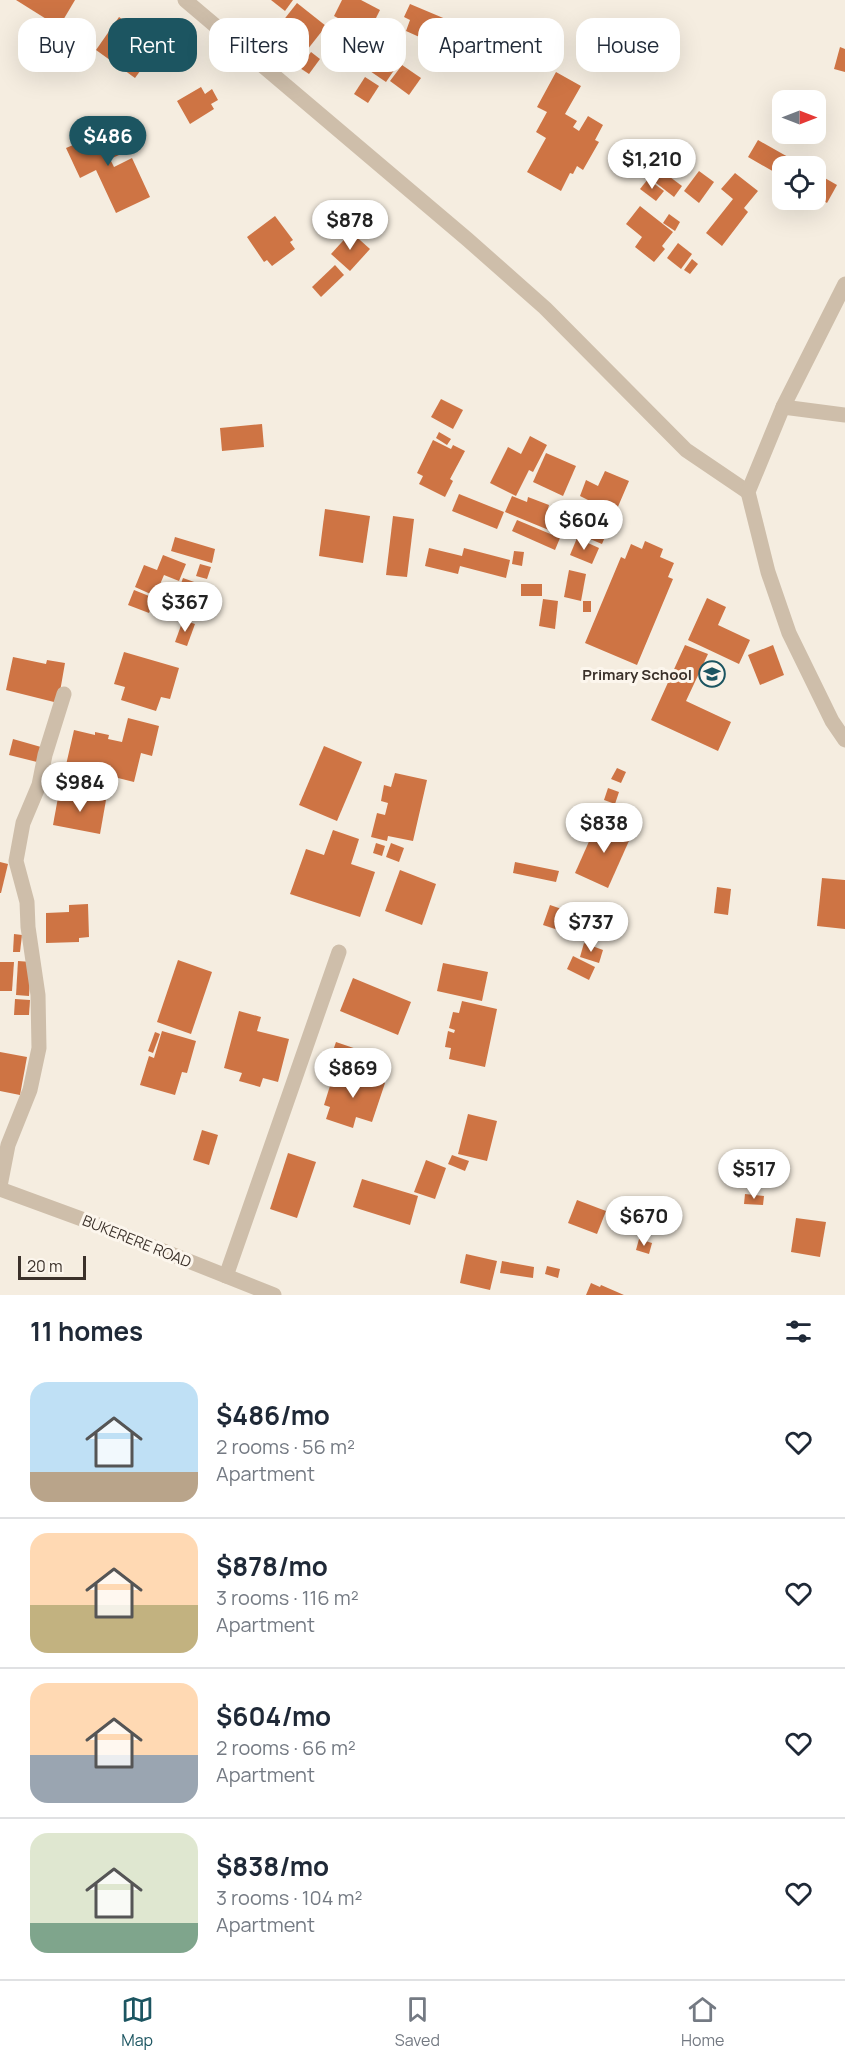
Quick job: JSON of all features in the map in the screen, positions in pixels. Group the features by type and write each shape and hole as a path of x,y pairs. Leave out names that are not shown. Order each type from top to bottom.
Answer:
{"street":[{"path":"185,0 468,239 545,308 686,450 748,492"},
{"path":"845,284 783,407 748,492 768,572 789,633 832,721 845,740"},
{"path":"783,407 845,415"},
{"path":"0,1187 8,1145 30,1090 39,1048 38,995 28,927 27,902 16,861 23,823 39,785 45,755 64,694"},
{"path":"226,1276 339,952"},
{"name":"BUKERERE ROAD","path":"0,1187 274,1295"}],"building":[{"path":"16,0 75,0 64,18 45,18"},
{"path":"271,0 293,0 285,11"},
{"path":"342,0 361,0 380,10 376,18 338,18 334,16"},
{"path":"297,3 321,22 321,32 309,48 309,18 285,18"},
{"path":"410,4 443,18 418,18 418,36 406,31 410,20 404,17"},
{"path":"108,33 108,59 96,50"},
{"path":"840,47 845,49 845,72 834,69"},
{"path":"311,52 320,59 309,74 306,72 309,72"},
{"path":"406,68 421,78 409,95 390,81 397,72 406,72"},
{"path":"127,72 139,72 135,78"},
{"path":"371,72 393,72 386,82"},
{"path":"556,72 581,86 565,114 577,121 573,127 579,131 588,116 603,125 595,140 599,142 583,170 577,166 573,174 570,173 561,191 527,172 546,138 536,132 547,112 537,107"},
{"path":"365,77 379,86 368,103 354,94"},
{"path":"201,87 205,94 212,89 218,100 211,104 214,109 190,124 177,101"},
{"path":"102,118 119,155 110,159 114,167 132,158 150,197 116,213 96,170 80,178 66,148 85,140 80,128"},
{"path":"758,140 786,156 772,156 772,171 748,157"},
{"path":"658,168 682,186 674,197 651,179"},
{"path":"699,171 714,182 699,203 684,191"},
{"path":"735,173 758,191 744,208 748,212 722,246 706,233 733,199 721,189"},
{"path":"648,179 664,191 656,201 640,189"},
{"path":"826,179 837,185 826,202"},
{"path":"640,206 673,232 662,246 665,249 654,262 635,247 642,237 626,224"},
{"path":"669,214 680,222 675,231 663,223"},
{"path":"275,216 293,240 290,242 295,249 272,266 267,260 264,262 247,237"},
{"path":"351,232 370,249 350,271 331,254"},
{"path":"678,243 692,254 681,269 667,258"},
{"path":"692,259 698,264 690,274 684,270"},
{"path":"335,265 344,275 321,297 312,287"},
{"path":"441,399 463,410 453,429 431,417"},
{"path":"262,424 264,447 222,451 220,428"},
{"path":"439,432 451,439 447,445 436,438"},
{"path":"530,436 547,445 533,472 529,470 516,496 490,483 508,447 521,454"},
{"path":"433,440 451,449 453,445 465,451 450,479 453,481 445,497 419,484 423,476 417,473"},
{"path":"546,453 576,466 563,496 533,482"},
{"path":"605,471 629,481 602,544 578,534 579,532 569,527 580,502 590,506 592,502 580,496 586,480 598,486"},
{"path":"459,494 504,512 497,529 452,511"},
{"path":"512,496 527,502 528,497 549,505 548,509 563,515 556,533 505,512"},
{"path":"325,509 370,516 363,563 319,556"},
{"path":"393,516 414,519 407,577 386,575"},
{"path":"517,520 560,538 555,550 512,531"},
{"path":"175,537 215,549 212,563 171,551"},
{"path":"577,538 599,548 592,564 570,555"},
{"path":"645,541 663,549 660,557 674,563 668,577 673,579 637,665 585,643 621,557 625,559 631,544 642,549"},
{"path":"429,548 462,556 464,548 510,560 506,578 460,566 458,574 425,566"},
{"path":"514,551 524,552 522,566 512,564"},
{"path":"163,555 186,564 179,581 164,575 155,596 135,587 144,565 157,570"},
{"path":"200,564 211,567 207,579 196,576"},
{"path":"569,570 586,574 581,601 564,597"},
{"path":"183,578 197,583 193,594 179,589"},
{"path":"521,584 542,584 542,596 521,596"},
{"path":"134,590 154,598 149,613 128,605"},
{"path":"707,598 726,607 718,625 750,640 739,664 688,640"},
{"path":"543,599 558,601 555,629 539,626"},
{"path":"583,601 591,601 591,612 583,612"},
{"path":"183,620 195,624 187,646 175,642"},
{"path":"685,645 708,654 686,701 731,722 718,751 651,720"},
{"path":"773,645 784,675 760,685 748,655"},
{"path":"124,652 179,668 170,699 161,697 156,711 121,700 125,687 114,684"},
{"path":"13,657 46,664 47,660 65,663 58,703 6,690"},
{"path":"128,718 159,726 152,756 141,753 134,782 66,765 74,730 95,735 95,732 109,735 108,739 122,742"},
{"path":"13,739 41,747 37,762 9,755"},
{"path":"324,746 362,762 337,821 299,805"},
{"path":"617,768 626,772 621,783 611,779"},
{"path":"80,772 106,779 103,794 76,788"},
{"path":"395,773 427,780 413,841 388,836 387,841 371,837 377,813 385,815 388,803 381,801 384,785 391,787"},
{"path":"608,788 619,792 615,804 604,800"},
{"path":"59,792 106,800 100,834 53,825"},
{"path":"599,819 632,834 608,888 575,873"},
{"path":"333,830 359,839 351,864 375,872 360,917 290,894 306,849 324,855"},
{"path":"376,843 385,846 382,856 373,853"},
{"path":"391,843 404,848 399,862 386,857"},
{"path":"0,862 8,864 1,893 0,893"},
{"path":"515,862 559,871 556,882 513,873"},
{"path":"400,870 436,884 422,925 385,911"},
{"path":"822,878 845,880 845,929 817,926"},
{"path":"717,887 731,889 728,915 714,913"},
{"path":"88,904 89,937 79,938 79,942 46,943 46,913 69,912 69,905"},
{"path":"550,905 591,919 585,939 543,925"},
{"path":"14,934 22,935 20,952 13,952"},
{"path":"584,943 603,950 599,963 580,957"},
{"path":"573,956 595,967 589,980 567,969"},
{"path":"178,960 212,972 191,1034 157,1022"},
{"path":"18,961 31,962 29,996 16,995"},
{"path":"0,962 14,962 12,991 0,991"},
{"path":"443,963 488,972 482,1001 437,991"},
{"path":"353,978 411,1002 398,1035 340,1011"},
{"path":"15,999 30,1000 29,1015 14,1015"},
{"path":"462,1001 497,1009 485,1067 449,1059 451,1048 445,1047 448,1031 454,1033 455,1030 449,1028 453,1012 459,1013"},
{"path":"239,1011 261,1017 257,1031 289,1039 278,1082 263,1078 260,1087 239,1081 242,1073 224,1068"},
{"path":"162,1031 196,1041 187,1073 182,1072 175,1095 140,1085 149,1056 154,1058"},
{"path":"155,1032 160,1034 153,1053 148,1051"},
{"path":"336,1042 380,1057 374,1076 357,1070 355,1075 328,1065"},
{"path":"0,1052 27,1057 20,1095 0,1091"},
{"path":"334,1073 360,1082 362,1075 385,1083 372,1122 356,1117 353,1128 326,1119 330,1107 324,1105"},
{"path":"468,1114 497,1121 487,1161 458,1154"},
{"path":"202,1130 218,1135 209,1165 193,1160"},
{"path":"743,1150 759,1152 757,1167 742,1165"},
{"path":"288,1153 316,1162 297,1218 270,1209"},
{"path":"452,1155 469,1161 465,1171 448,1164"},
{"path":"426,1160 446,1168 435,1199 414,1192"},
{"path":"362,1179 418,1196 410,1225 353,1207"},
{"path":"745,1194 764,1196 763,1205 744,1204"},
{"path":"577,1200 606,1211 597,1234 568,1223"},
{"path":"796,1218 826,1222 820,1257 791,1252"},
{"path":"639,1239 652,1243 649,1254 636,1250"},
{"path":"466,1254 497,1261 490,1290 460,1283"},
{"path":"502,1261 534,1267 533,1278 500,1273"},
{"path":"547,1266 560,1269 558,1278 545,1274"},
{"path":"591,1283 600,1287 601,1285 624,1295 586,1295"}],"place":[{"name":"Primary School","path":"712,674"}]}
